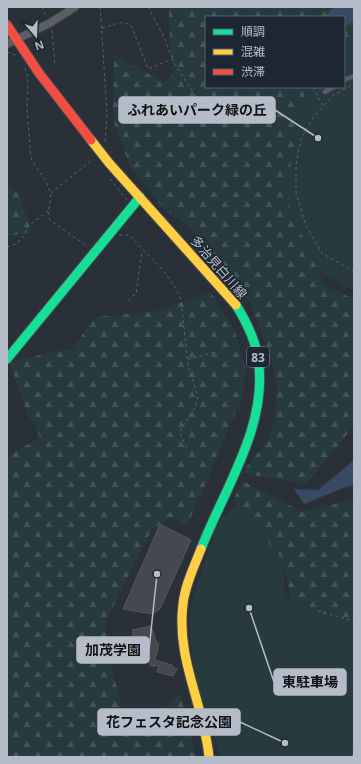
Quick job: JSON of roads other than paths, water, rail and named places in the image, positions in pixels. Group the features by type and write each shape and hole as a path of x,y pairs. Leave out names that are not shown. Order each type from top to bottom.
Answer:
{"main road":[{"name":"多治見白川線","path":"7,26 57,97 101,152 235,302 247,324 256,347 261,388 256,416 246,446 206,536 183,603 181,632 186,666 208,742 209,757"},
{"path":"7,359 140,197"}],"street":[{"path":"7,44 50,23 75,7"}],"lane":[{"path":"325,92 331,88"}],"water":[{"path":"334,7 354,7 354,21 345,26 345,16 325,16"},
{"path":"354,460 354,486 348,486 304,504 294,489 318,490"}],"place":[{"name":"ふれあいパーク緑の丘","path":"318,138"},
{"name":"加茂学園","path":"157,574"},
{"name":"東駐車場","path":"249,608"},
{"name":"花フェスタ記念公園","path":"285,743"}]}
